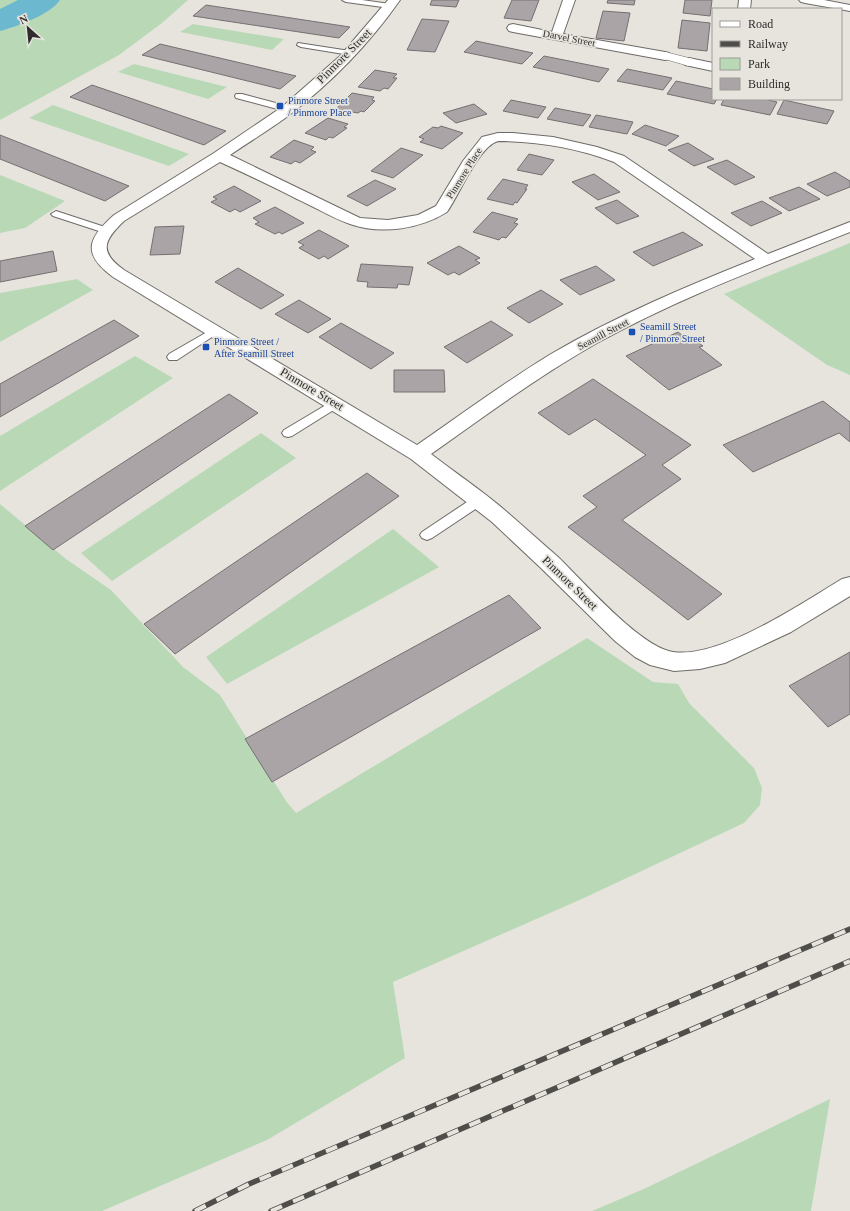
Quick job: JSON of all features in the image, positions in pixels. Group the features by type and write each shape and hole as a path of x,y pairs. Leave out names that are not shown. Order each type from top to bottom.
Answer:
{"street":[{"path":"557,35 569,0"},
{"path":"805,0 850,8"},
{"name":"Pinmore Street","path":"392,3 350,53 288,109 220,156 119,218 105,230 98,244 99,252 104,262 114,272 336,403 418,454 478,501 550,563 623,635 658,658 674,662 700,660 717,656 756,640 783,626 850,585"},
{"name":"Darvel Street","path":"513,28 557,35 621,53 665,56 712,67"},
{"name":"Pinmore Place","path":"220,156 355,221 364,224 376,225 414,220 435,214 442,209 481,145 494,137 516,136 580,148 604,153 619,159 767,260"},
{"name":"Seamill Street","path":"418,454 523,381 571,350 637,316 767,260 850,227"}],"lane":[{"path":"346,0 392,3"},
{"path":"301,45 350,53"},
{"path":"239,96 288,109"},
{"path":"56,214 105,230"},
{"path":"173,358 214,331"},
{"path":"288,433 336,403"},
{"path":"427,535 478,501"}],"green space":[{"path":"0,0 188,0 162,23 119,55 0,120"},
{"path":"193,24 284,39 272,50 180,32"},
{"path":"134,64 227,87 208,99 118,72"},
{"path":"53,105 189,154 169,166 29,118"},
{"path":"0,175 65,201 25,228 0,233"},
{"path":"850,243 850,375 827,365 724,294"},
{"path":"77,279 93,290 0,342 0,293"},
{"path":"135,356 173,378 0,491 0,436"},
{"path":"261,433 296,458 112,581 81,553"},
{"path":"0,504 66,559 111,590 183,667 220,695 286,801 296,813 587,638 653,682 678,684 689,703 754,768 762,788 760,805 744,823 584,898 393,982 405,1058 267,1140 102,1211 0,1211"},
{"path":"393,529 439,567 227,684 206,657"},
{"path":"830,1099 811,1211 592,1211 646,1188"}],"building":[{"path":"432,0 459,0 456,7 430,5"},
{"path":"512,0 539,0 531,21 504,18"},
{"path":"608,0 635,0 634,5 607,3"},
{"path":"685,0 712,0 710,16 683,13"},
{"path":"206,5 350,27 339,38 193,16"},
{"path":"603,11 630,13 624,41 596,38"},
{"path":"422,19 449,21 435,52 407,50"},
{"path":"682,20 710,23 707,51 678,48"},
{"path":"476,41 533,53 522,64 464,52"},
{"path":"160,44 296,76 280,89 142,55"},
{"path":"544,56 609,69 599,82 533,67"},
{"path":"627,69 672,78 663,90 617,81"},
{"path":"375,70 397,74 393,78 397,78 388,89 384,88 380,91 358,87"},
{"path":"676,81 712,89 712,100 716,100 714,104 667,94"},
{"path":"92,85 226,131 204,145 70,97"},
{"path":"352,93 374,97 372,100 375,101 364,112 361,111 358,113 336,109"},
{"path":"511,100 546,107 538,118 503,111"},
{"path":"724,100 768,100 777,102 770,115 721,105"},
{"path":"784,100 834,111 827,124 777,114"},
{"path":"474,104 487,114 456,123 443,113"},
{"path":"555,108 591,115 583,126 547,119"},
{"path":"596,115 633,122 627,134 589,127"},
{"path":"328,118 348,124 344,127 347,128 333,138 329,137 326,140 305,133"},
{"path":"645,125 679,136 666,146 632,134"},
{"path":"441,126 463,133 442,149 420,142 424,139 419,137 433,127 438,128"},
{"path":"0,135 129,186 105,201 0,159"},
{"path":"294,140 314,147 311,150 316,152 300,163 295,161 291,164 270,157"},
{"path":"688,143 714,159 694,166 668,150"},
{"path":"401,148 423,155 393,178 371,171"},
{"path":"529,154 554,160 542,175 517,170"},
{"path":"727,160 755,177 735,185 707,167"},
{"path":"835,172 850,181 850,187 827,196 807,184"},
{"path":"594,174 620,192 598,200 572,182"},
{"path":"503,179 528,185 525,189 527,189 517,203 515,202 513,205 487,199"},
{"path":"375,180 396,189 367,206 347,196"},
{"path":"234,186 261,201 240,212 235,209 230,212 211,202 217,199 213,197"},
{"path":"799,187 820,199 789,211 769,198"},
{"path":"617,200 639,216 617,224 595,208"},
{"path":"762,201 782,213 751,226 731,213"},
{"path":"275,207 304,223 282,234 279,232 275,234 255,224 259,222 253,218"},
{"path":"492,212 518,219 514,223 518,224 506,238 502,237 499,240 473,232"},
{"path":"184,226 180,254 150,255 155,227"},
{"path":"319,230 349,246 328,259 324,256 319,259 299,248 304,245 298,242"},
{"path":"683,232 703,245 653,266 633,252"},
{"path":"459,246 480,258 475,260 480,263 459,275 454,272 448,275 427,263"},
{"path":"53,251 57,271 0,282 0,261"},
{"path":"361,264 413,267 409,285 398,284 397,288 367,287 368,282 357,281"},
{"path":"596,266 615,280 580,295 560,280"},
{"path":"238,268 284,295 261,309 215,282"},
{"path":"541,290 563,304 529,323 507,308"},
{"path":"299,300 331,319 308,333 275,314"},
{"path":"114,320 139,336 0,417 0,384"},
{"path":"491,321 513,335 467,363 444,347"},
{"path":"341,323 394,353 371,369 319,337"},
{"path":"678,332 687,339 691,337 703,346 699,347 722,365 669,390 626,356"},
{"path":"394,370 444,370 445,392 394,392"},
{"path":"593,379 691,445 662,465 681,479 622,520 722,594 688,620 568,527 597,507 583,496 646,455 595,419 569,435 538,413"},
{"path":"229,394 258,413 53,550 25,526"},
{"path":"823,401 850,422 850,442 839,433 753,472 723,445"},
{"path":"367,473 399,496 175,654 144,624"},
{"path":"509,595 541,628 272,782 245,739"},
{"path":"850,652 850,714 828,727 789,686"}],"waterway":[{"path":"0,21 44,0"}],"railway":[{"path":"195,1211 249,1184 850,929"},
{"path":"271,1211 850,961"}],"place":[{"name":"Pinmore Street / Pinmore Place","path":"280,106"},
{"name":"Seamill Street / Pinmore Street","path":"632,332"},
{"name":"Pinmore Street / After Seamill Street","path":"206,347"}]}
